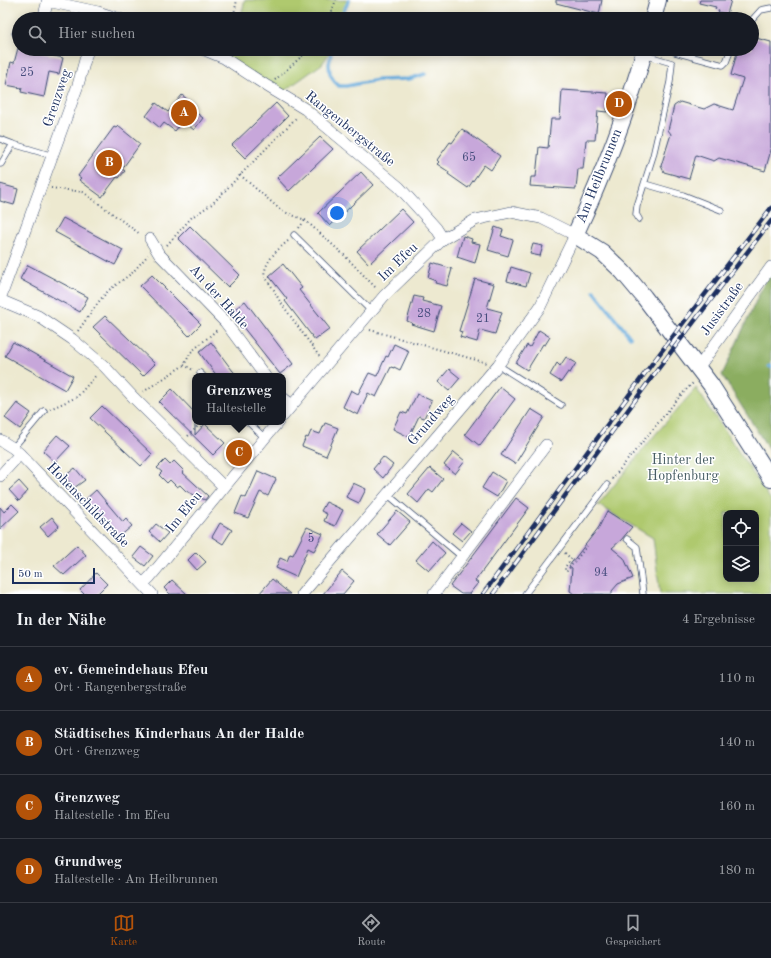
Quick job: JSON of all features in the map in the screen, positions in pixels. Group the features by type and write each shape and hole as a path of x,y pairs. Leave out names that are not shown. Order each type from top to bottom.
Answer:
{"street":[{"path":"655,12 658,0"},
{"path":"45,12 48,1 84,12"},
{"name":"Grenzweg","path":"86,56 78,85 42,188 0,299 38,316 72,339 104,366 134,398 224,487"},
{"name":"Rangenbergstraße","path":"219,56 305,109 399,187 436,228 443,239"},
{"name":"Am Heilbrunnen","path":"575,235 590,203 617,134 643,56"},
{"name":"Im Efeu","path":"286,412 384,296 443,239 476,220 511,212 540,218 575,235"},
{"path":"575,235 602,252 623,272 644,297 698,368 739,427 771,479"},
{"name":"Grundweg","path":"302,594 498,366 540,307 575,235"},
{"name":"An der Halde","path":"155,246 225,322 263,373"},
{"name":"Jusistraße","path":"698,368 771,267"},
{"path":"286,400 292,405"},
{"name":"Im Efeu","path":"143,584 276,425"},
{"name":"Hohenschildstraße","path":"0,440 16,451 152,594"},
{"path":"434,594 546,446"},
{"path":"0,476 16,451"}],"lane":[{"path":"759,12 761,10 771,8"},
{"path":"654,56 672,63"},
{"path":"639,219 636,214 637,206 654,156 670,82 674,56"},
{"path":"692,56 723,65 728,56"},
{"path":"0,139 53,156"},
{"path":"0,164 13,144"},
{"path":"645,184 683,195 721,210"},
{"path":"294,235 371,311"},
{"path":"498,366 561,405"},
{"path":"16,451 44,411"},
{"path":"251,425 265,438"},
{"path":"525,594 607,485"},
{"path":"387,494 462,557"},
{"path":"627,539 637,547 643,594"}],"path":[{"path":"235,12 238,0"},
{"path":"332,12 336,0"},
{"path":"267,86 302,56"},
{"path":"72,339 109,290 132,273 155,246 192,217 212,204 305,109"},
{"path":"240,175 282,211 305,220 344,255 384,296"},
{"path":"42,188 83,192 155,246"},
{"path":"305,220 294,235 275,251 265,267 264,275 274,290 278,300 326,364"},
{"path":"134,398 184,365 191,352 225,322"},
{"path":"358,327 498,366"},
{"path":"44,411 77,397 104,366"},
{"path":"607,485 681,395 697,379 698,368"},
{"path":"180,444 199,425"},
{"path":"571,558 565,567 565,571 567,571 587,546"}],"green space":[{"path":"245,0 350,0 345,12 242,12"},
{"path":"229,56 327,56 322,64 280,94 227,63"},
{"path":"771,268 771,453 722,375"},
{"name":"Hinter der Hopfenburg","path":"696,388 771,500 771,594 660,594 653,538 598,505 654,436"}],"building":[{"path":"556,0 602,0 599,12 591,12 556,3"},
{"path":"700,0 731,0 728,12 718,12 719,10 715,9 716,7 699,3"},
{"path":"759,39 771,42 771,150 765,171 719,158 714,161 696,155 689,179 664,172 661,166 671,134 668,130 674,106 680,102 704,109 714,104 733,110 743,79 731,75 736,56 759,56"},
{"path":"16,56 55,56 63,58 59,74 49,72 44,97 21,92 22,88 6,85 11,62 14,63"},
{"path":"562,90 608,93 607,112 598,111 595,140 586,140 583,169 578,169 576,189 530,186 531,177 536,177 539,147 548,148 551,119 560,119"},
{"path":"182,95 193,104 190,108 203,118 194,130 183,121 175,131 164,123 160,128 146,116 156,103 168,112"},
{"path":"276,103 288,116 245,158 232,145"},
{"path":"118,126 140,144 122,169 125,171 119,178 117,177 102,197 79,180 81,178 78,176 114,127 116,128"},
{"path":"462,129 500,156 491,170 484,165 468,188 437,164 439,162 437,160"},
{"path":"320,137 333,149 289,191 277,178"},
{"path":"361,172 373,185 330,226 318,213"},
{"path":"0,184 18,189 14,205 0,201"},
{"path":"401,209 413,222 369,264 357,251"},
{"path":"63,218 123,250 115,265 55,232"},
{"path":"190,226 240,275 228,287 178,238"},
{"path":"495,227 503,230 501,236 513,240 508,256 488,250"},
{"path":"463,236 472,239 471,242 480,244 475,263 457,257"},
{"path":"533,244 543,246 540,256 530,254"},
{"path":"432,263 452,269 447,286 435,283 436,281 428,278"},
{"path":"283,264 302,288 299,290 330,329 315,340 285,301 287,299 269,276"},
{"path":"28,265 88,297 80,312 20,279"},
{"path":"511,267 530,273 526,286 507,281"},
{"path":"152,275 201,324 189,336 140,286"},
{"path":"475,279 494,284 487,308 502,312 495,334 480,330 477,342 460,337 462,332 459,331"},
{"path":"414,296 423,298 422,301 441,306 434,331 411,324 412,323 407,321"},
{"path":"245,301 293,364 279,373 231,312"},
{"path":"105,316 155,364 143,376 93,327"},
{"path":"539,330 550,337 545,345 543,344 527,370 516,363 527,345 530,347"},
{"path":"13,342 73,376 65,390 5,356"},
{"path":"211,342 235,373 215,373 199,352"},
{"path":"394,344 409,351 400,370 391,367 376,397 368,393 358,415 343,407 351,390 358,394 369,373 377,376 386,356 388,357"},
{"path":"566,357 576,363 570,373 568,372 561,382 550,375 557,363 560,366"},
{"path":"449,369 460,378 449,391 438,382"},
{"path":"500,387 515,399 480,446 465,434"},
{"path":"172,389 192,410 192,425 195,425 195,435 204,425 206,425 225,443 213,455 159,402"},
{"path":"417,394 432,401 424,418 419,416 409,437 393,429 401,412 407,414"},
{"path":"17,403 31,413 20,429 5,418"},
{"path":"102,406 152,454 141,466 90,418"},
{"path":"531,409 544,417 515,464 501,455"},
{"path":"325,423 338,428 326,456 302,446 306,437 308,438 311,431 320,434"},
{"path":"57,435 70,446 55,462 43,451"},
{"path":"454,452 465,461 455,474 444,465"},
{"path":"383,457 393,465 383,478 373,469"},
{"path":"165,460 170,465 174,461 184,471 182,472 208,496 205,500 186,491 180,485 177,487 170,480 167,483 159,475 162,472 157,468"},
{"path":"75,468 85,480 74,488 65,476"},
{"path":"430,468 443,479 433,492 429,489 418,503 408,494"},
{"path":"258,471 276,479 268,496 260,492 248,518 235,513 242,496 246,498"},
{"path":"492,472 506,481 497,497 482,488"},
{"path":"19,481 28,491 19,501 9,490"},
{"path":"353,483 366,489 359,503 346,497"},
{"path":"96,490 123,522 126,519 132,526 118,538 85,500"},
{"path":"516,498 529,508 475,581 478,583 469,594 461,594 450,586"},
{"path":"326,502 343,510 335,526 324,521 327,514 321,511"},
{"path":"12,504 19,511 0,529 0,507 4,512"},
{"path":"397,511 410,522 390,545 377,534"},
{"path":"607,511 632,527 612,548 624,558 633,578 618,584 612,591 612,594 574,594 570,591 572,568 569,566 599,527"},
{"path":"52,517 59,526 48,536 40,527"},
{"path":"220,523 232,530 223,544 212,537"},
{"path":"461,523 471,531 462,541 452,533"},
{"path":"156,524 168,533 160,542 149,532"},
{"path":"307,527 323,534 314,551 308,548 296,577 276,568 280,558 287,561 290,554 293,555"},
{"path":"432,541 445,553 429,571 416,560"},
{"path":"77,545 86,555 64,575 54,566"},
{"path":"141,547 153,556 145,566 133,557"},
{"path":"196,552 206,562 197,570 188,560"},
{"path":"342,571 354,581 343,594 323,594"},
{"path":"96,573 107,584 97,594 84,594 80,590"},
{"path":"272,579 290,594 259,594"},
{"path":"172,580 187,594 170,594 164,588"}],"waterway":[{"path":"343,12 349,0"},
{"path":"331,56 329,64 330,74 339,86 378,80 409,79 425,74"},
{"path":"594,291 630,337"}],"railway":[{"path":"483,594 651,365 771,208"},
{"path":"493,594 658,369 771,221"}],"place":[{"name":"Grundweg","path":"619,104"},
{"name":"ev. Gemeindehaus Efeu","path":"184,113"},
{"name":"Städtisches Kinderhaus An der Halde","path":"109,163"},
{"name":"Grenzweg","path":"239,453"}]}
